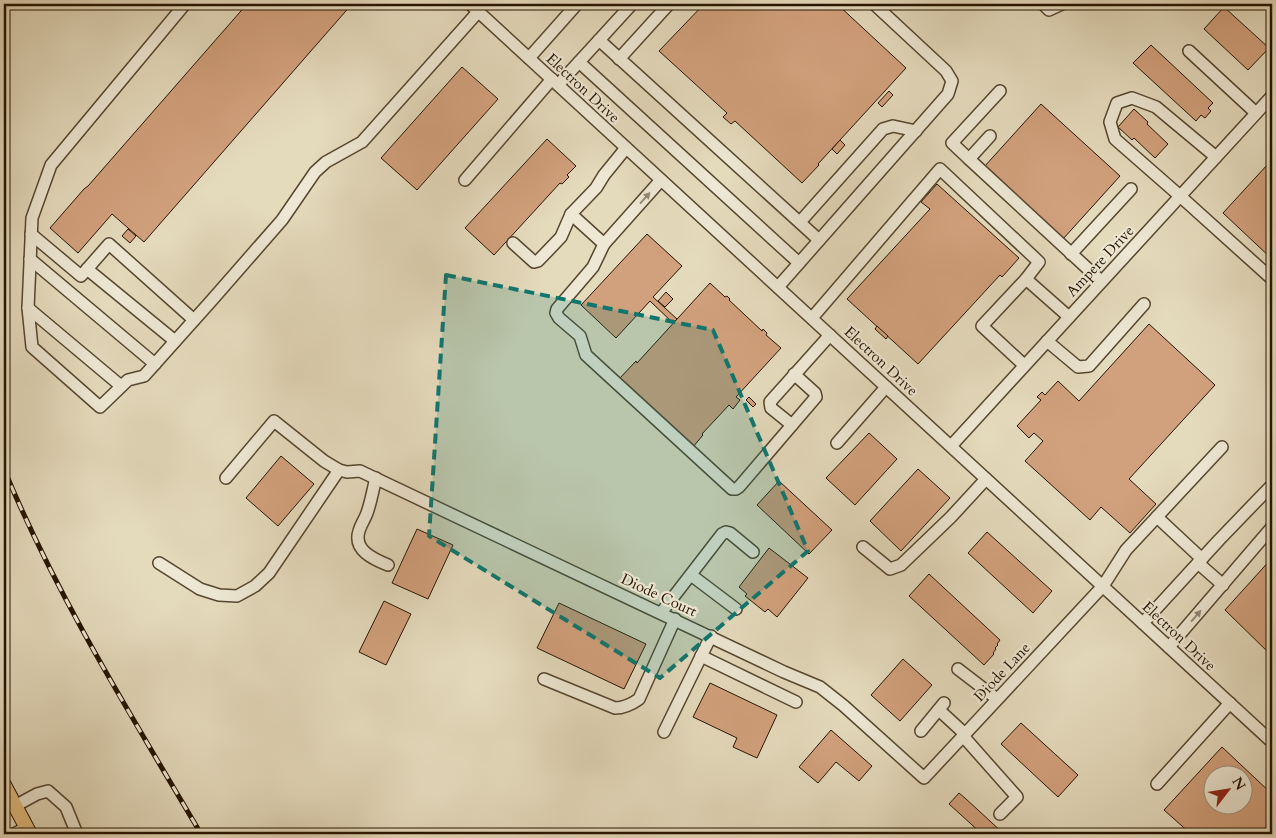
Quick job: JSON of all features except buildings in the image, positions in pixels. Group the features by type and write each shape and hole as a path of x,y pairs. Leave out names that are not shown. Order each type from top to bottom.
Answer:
{"main road":[{"path":"4,785 15,806 23,832"}],"street":[{"path":"185,4 51,164 32,218 28,308 32,347 100,407 128,380 144,376 282,220 315,172 326,162 362,142 474,8"},
{"path":"529,58 577,4"},
{"path":"465,180 555,82 579,62 632,4"},
{"path":"619,59 669,4"},
{"path":"778,287 948,94 952,81 946,70 874,4"},
{"path":"1043,4 1049,10 1062,4"},
{"name":"Electron Drive","path":"474,8 1272,742"},
{"path":"599,40 819,240"},
{"path":"1189,51 1256,113"},
{"path":"579,62 799,263"},
{"path":"1000,91 952,143 1102,281"},
{"name":"Ampere Drive","path":"951,446 1272,96"},
{"path":"1216,157 1156,107 1132,98 1117,103 1110,122 1115,139 1272,280"},
{"path":"800,222 883,129 893,126 916,131"},
{"path":"969,159 990,136"},
{"path":"513,243 534,262 538,261 561,237 571,214 596,188 626,148"},
{"path":"812,318 940,168 1039,262 1026,279 982,326 1024,365"},
{"path":"661,180 604,244 594,266 557,309 556,313 580,336 586,354 732,488 736,489 739,487 816,395 794,374"},
{"path":"1071,254 1131,189"},
{"path":"571,214 604,244"},
{"path":"31,234 81,276 109,244 194,320"},
{"path":"30,259 155,364"},
{"path":"87,269 175,342"},
{"path":"1026,279 1069,317"},
{"path":"1047,341 1078,367 1089,366 1144,304"},
{"path":"28,308 122,386"},
{"path":"792,425 772,408 770,402 830,335"},
{"path":"837,443 886,387"},
{"path":"159,563 200,589 219,595 237,596 255,586 269,573 339,470 324,461 274,421 226,478"},
{"name":"Diode Lane","path":"924,778 1103,586 1126,550 1222,446"},
{"name":"Diode Court","path":"339,470 348,472 360,471 376,478 784,672 820,687 844,706 924,778"},
{"path":"376,478 368,512 359,530 359,545 363,552 388,565"},
{"path":"863,547 890,569 901,565 951,517 986,479"},
{"path":"1143,623 1272,485"},
{"path":"1157,517 1223,585"},
{"path":"1169,647 1272,527"},
{"path":"661,612 722,534 730,533 753,552"},
{"path":"690,575 736,609"},
{"path":"544,679 615,708 629,706 639,699 675,620"},
{"path":"664,732 711,636"},
{"path":"701,656 796,702"},
{"path":"958,669 997,699"},
{"path":"1157,784 1230,703"},
{"path":"921,731 942,706 1017,797 1000,814"},
{"path":"15,806 37,794 48,791 66,807 77,834"}],"highlighted area":[{"path":"446,275 713,330 808,551 660,678 429,536"}],"railway":[{"path":"4,469 47,563 71,609 201,834"}]}
